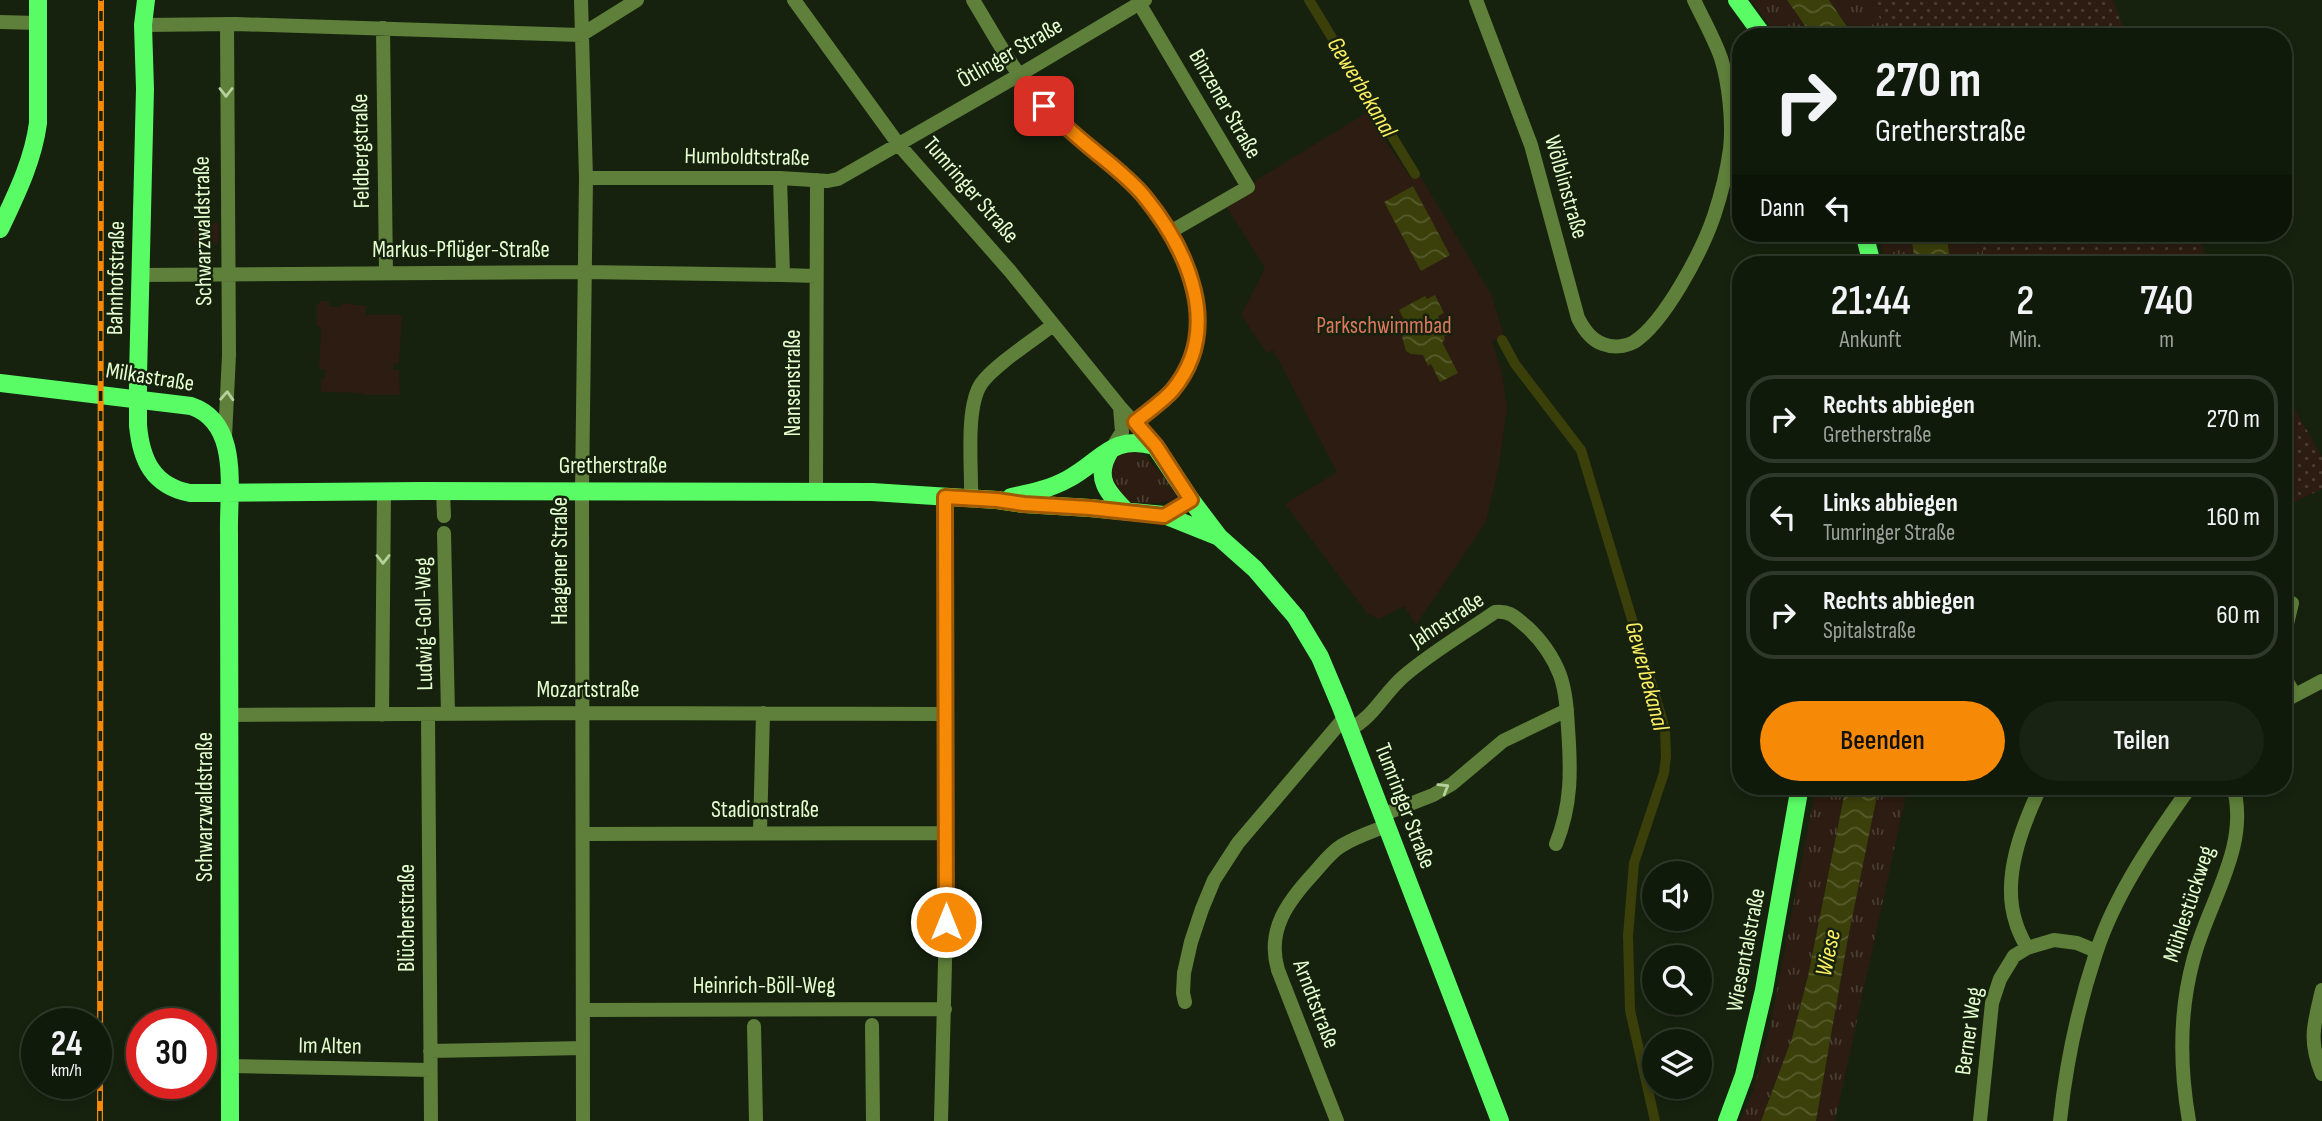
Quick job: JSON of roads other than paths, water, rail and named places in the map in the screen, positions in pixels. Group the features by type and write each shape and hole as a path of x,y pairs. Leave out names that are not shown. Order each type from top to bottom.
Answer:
{"main road":[{"path":"0,229 36,143 38,0"},
{"name":"Bahnhofstraße","path":"146,0 143,25 144,103 138,376 140,443 147,463 158,480 167,486 190,494 228,493"},
{"path":"1737,0 1757,28"},
{"name":"Milkastraße","path":"0,383 191,406 209,415 225,438"},
{"path":"225,438 228,493"},
{"path":"1126,512 1110,494 1102,475 1102,467 1112,447 1131,442 1156,446"},
{"name":"Tumringer Straße","path":"1156,446 1219,537 1255,569 1296,617 1320,657 1500,1121"},
{"name":"Gretherstraße","path":"997,500 1055,486 1092,464 1112,447"},
{"name":"Gretherstraße","path":"228,493 886,492 1164,516"},
{"name":"Schwarzwaldstraße","path":"228,493 230,1121"},
{"path":"1164,516 1191,500"},
{"name":"Tumringer Straße","path":"1164,516 1219,537"},
{"name":"Wiesentalstraße","path":"1727,1121 1744,1074 1765,990 1798,795"}],"street":[{"name":"Haagener Straße","path":"581,0 586,178 582,491 583,1121"},
{"path":"143,25 227,24 582,35 637,0"},
{"name":"Tumringer Straße","path":"794,0 899,145 1010,271 1120,407 1156,446"},
{"path":"974,0 1019,75 1044,106 1143,194 1170,232 1186,263 1196,296 1199,328 1188,363 1171,391 1135,422"},
{"name":"Wölblinstraße","path":"1476,0 1531,145 1578,318 1590,337 1613,347 1624,346 1639,338 1671,301 1695,261 1714,218 1730,147 1728,103 1721,58 1694,0"},
{"name":"Ötlinger Straße","path":"899,145 1142,2"},
{"name":"Binzener Straße","path":"1142,2 1248,187 1170,232"},
{"path":"0,22 38,23"},
{"name":"Schwarzwaldstraße","path":"225,438 229,355 227,24"},
{"name":"Feldbergstraße","path":"383,28 386,273"},
{"name":"Humboldtstraße","path":"586,178 779,178 828,181 847,175 899,145"},
{"path":"779,178 783,275 816,276"},
{"name":"Nansenstraße","path":"816,491 817,180"},
{"name":"Markus-Pflüger-Straße","path":"140,275 585,272 783,275"},
{"path":"971,498 971,411 981,384 1053,325"},
{"path":"1112,447 1122,432 1120,407"},
{"path":"382,715 384,491"},
{"path":"443,491 444,516"},
{"path":"941,1121 945,1009 945,497"},
{"name":"Ludwig-Goll-Weg","path":"444,533 448,714"},
{"name":"Jahnstraße","path":"1347,723 1367,720 1403,677 1495,612 1513,614 1540,639 1560,675 1567,710 1572,774 1565,822 1556,844"},
{"path":"2292,696 2322,681"},
{"name":"Arndtstraße","path":"1338,1121 1278,970 1274,948 1282,913 1291,898 1342,845 1452,784 1503,741 1567,710"},
{"path":"761,832 763,713"},
{"name":"Mozartstraße","path":"229,715 946,715"},
{"name":"Blücherstraße","path":"428,715 431,1121"},
{"path":"1185,1002 1182,993 1184,973 1202,909 1214,880 1231,852 1347,723"},
{"path":"2036,795 2013,867 2012,909 2016,923 2027,948 2054,940 2066,940 2096,951"},
{"path":"2060,1121 2064,1081 2096,951 2151,841 2184,795"},
{"name":"Mühlestückweg","path":"2189,1121 2182,1082 2186,989 2193,958 2229,862 2238,825 2234,795"},
{"name":"Stadionstraße","path":"583,834 946,833"},
{"name":"Berner Weg","path":"1980,1121 1992,1003 2000,979 2014,956 2027,948"},
{"path":"2322,990 2312,1030 2314,1049 2322,1074"},
{"name":"Heinrich-Böll-Weg","path":"583,1010 945,1009"},
{"path":"872,1025 873,1121"},
{"path":"754,1026 757,1121"},
{"path":"430,1051 583,1048"},
{"name":"Im Alten","path":"230,1066 430,1070"}],"water":[{"path":"1787,0 1829,0 1848,28 1807,28"},
{"path":"1413,186 1450,255 1421,271 1384,202"},
{"path":"1912,242 1947,242 1950,256 1914,256"},
{"path":"1435,295 1444,313 1438,316 1447,335 1442,342 1458,373 1440,382 1423,355 1406,351 1402,337 1408,328 1399,310 1425,296 1427,299"},
{"name":"Wiese","path":"1844,795 1877,795 1848,938 1816,1121 1761,1121 1792,1038 1808,976"}],"waterway":[{"name":"Gewerbekanal","path":"1309,0 1415,174"},
{"name":"Gewerbekanal","path":"1502,340 1515,364 1581,450 1665,729 1664,773 1634,863 1628,936 1630,1010 1655,1121"}],"railway":[{"path":"100,1121 101,0"}],"park label":[{"name":"Parkschwimmbad","path":"1384,326"}]}
